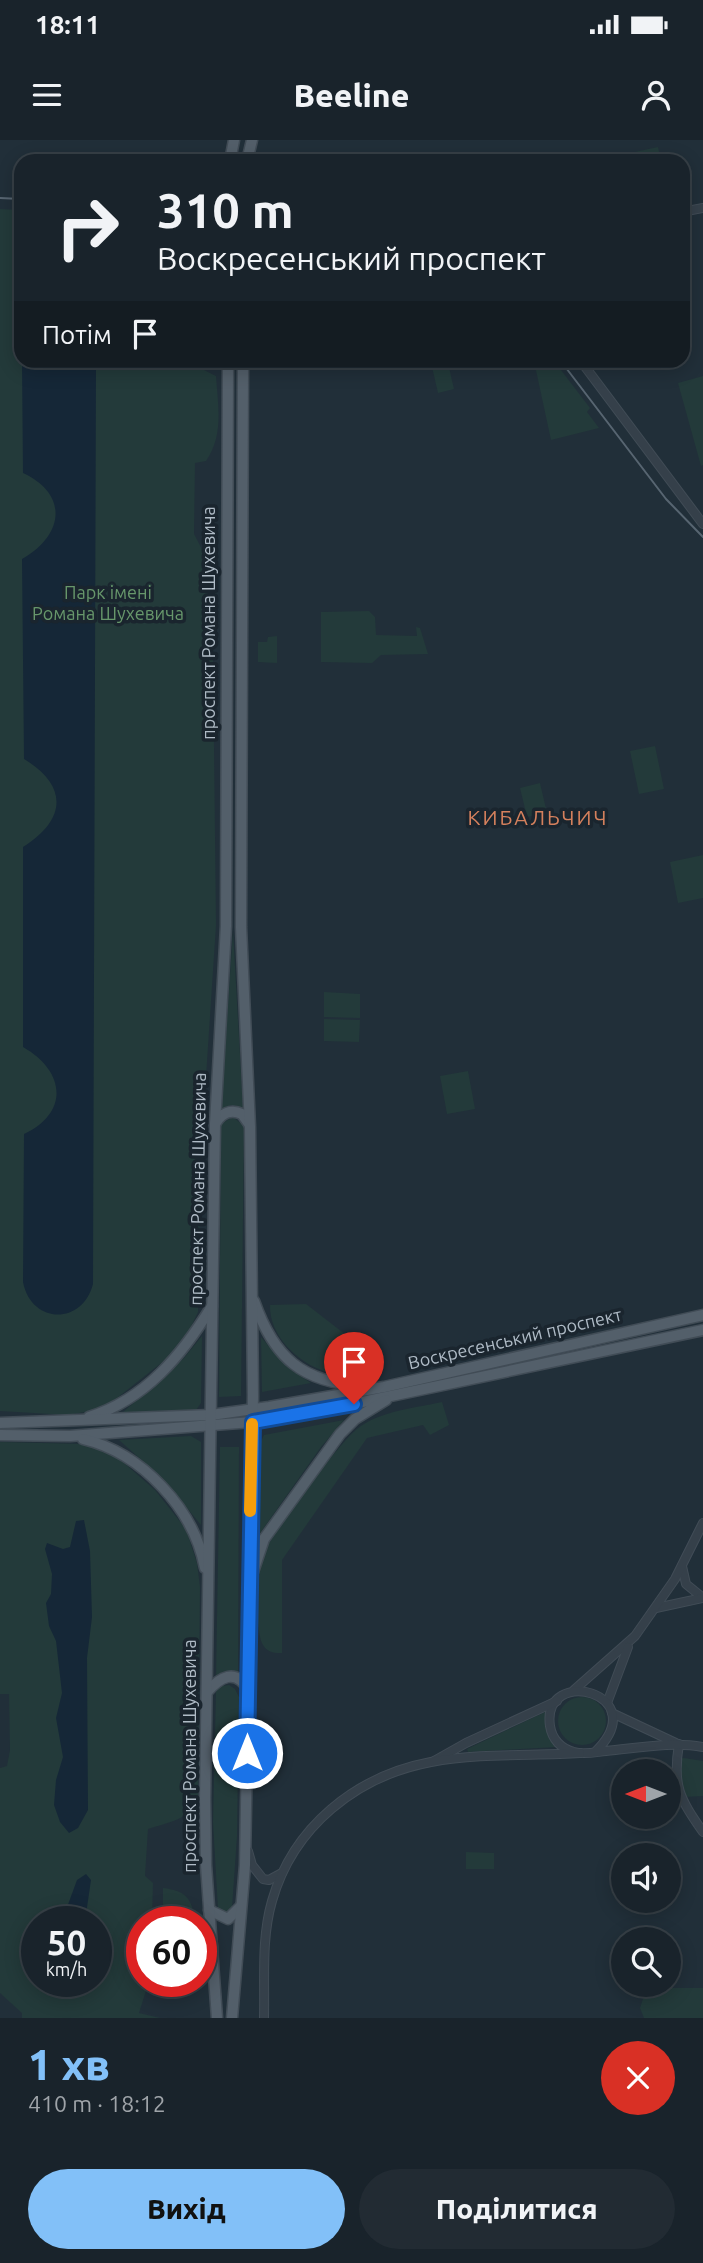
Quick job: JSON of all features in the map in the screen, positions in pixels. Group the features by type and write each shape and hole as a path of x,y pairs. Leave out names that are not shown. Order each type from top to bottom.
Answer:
{"main road":[{"name":"проспект Романа Шухевича","path":"209,1906 206,1865 207,1692 215,1124 226,926 228,368"},
{"name":"проспект Романа Шухевича","path":"232,2018 245,1841 253,1422 250,1127 241,927 243,368"},
{"path":"215,1124 221,1115 232,1111 247,1118 250,1127"},
{"path":"250,1290 267,1336 296,1367 319,1380 337,1385 384,1387"},
{"path":"73,1422 113,1408 150,1384 182,1351 213,1304"},
{"name":"Воскресенський проспект","path":"211,1421 253,1409 384,1387 703,1315"},
{"name":"Воскресенський проспект","path":"211,1421 253,1422 703,1330"},
{"path":"248,1585 264,1539 340,1434 355,1419 395,1395"},
{"path":"0,1423 211,1421"},
{"path":"0,1435 70,1436 211,1421"},
{"path":"70,1436 94,1442 124,1455 162,1487 191,1529 204,1561 209,1587"},
{"path":"207,1692 220,1678 230,1675 240,1679 248,1689"},
{"path":"217,1914 228,1919 237,1913 241,1905"},
{"name":"проспект Романа Шухевича","path":"215,1997 217,2018"}],"street":[{"path":"586,368 703,524"},
{"path":"433,1762 466,1742 557,1701 629,1643 656,1608 703,1523"},
{"path":"681,1566 686,1584 703,1598"},
{"path":"656,1608 703,1598"},
{"path":"607,1703 629,1643"},
{"path":"572,1691 595,1693 607,1703 612,1713 610,1734 595,1752"},
{"path":"557,1701 550,1719 555,1739 561,1746 580,1753"},
{"path":"612,1713 679,1744"},
{"path":"679,1744 676,1760 678,1795 703,1832"},
{"path":"264,2018 267,1925 282,1873 306,1832 342,1800 388,1775 433,1762 679,1744 703,1747"},
{"path":"245,1841 258,1875 269,1880 282,1873"}],"green space":[{"path":"658,147 660,154 626,154"},
{"name":"Парк імені Романа Шухевича","path":"0,209 14,210 14,368 204,368 216,376 218,431 206,461 195,463 194,534 205,555 211,556 217,579 213,658 216,925 201,1153 198,1312 190,1329 165,1360 112,1402 91,1411 67,1415 0,1411"},
{"path":"432,368 449,368 454,389 438,393"},
{"path":"536,368 559,368 590,408 587,412 599,428 551,440"},
{"path":"703,376 703,465 701,466 678,383"},
{"path":"369,611 375,617 376,635 417,636 416,627 420,628 428,654 381,655 372,663 321,662 321,612"},
{"path":"277,636 277,663 258,662 258,642 267,642 268,637"},
{"path":"655,746 664,789 639,794 630,751"},
{"path":"540,783 547,813 527,817 520,788"},
{"path":"703,855 703,898 678,903 670,862"},
{"path":"233,931 243,1108 232,1105 221,1109"},
{"path":"324,992 360,994 360,1018 324,1017"},
{"path":"324,1019 360,1020 359,1042 324,1041"},
{"path":"468,1071 475,1109 447,1114 440,1076"},
{"path":"233,1117 244,1126 241,1396 219,1397 221,1124"},
{"path":"306,1304 372,1355 374,1370 349,1374 330,1373 304,1361 286,1346 274,1327 270,1305"},
{"path":"202,1336 201,1403 196,1410 121,1414 184,1358"},
{"path":"261,1337 286,1366 311,1383 262,1392"},
{"path":"442,1402 449,1425 430,1435 423,1425 367,1438 282,1560 282,1653 268,1650 261,1641 259,1631 258,1575 262,1557 291,1511 335,1452 357,1429 386,1414"},
{"path":"344,1420 321,1447 258,1536 259,1445 264,1435"},
{"path":"191,1436 201,1442 201,1525 163,1479 119,1440"},
{"path":"0,1442 84,1444 115,1455 155,1490 186,1529 197,1563 200,1587 198,1796 185,1815 148,1829 145,1876 153,1883 152,1906 126,1906 126,1997 144,1997 139,2013 160,2018 22,2018 22,2013 0,1993 0,1768 7,1766 10,1750 9,1694 0,1694"},
{"path":"220,1447 239,1447 238,1675 216,1676"},
{"path":"229,1685 239,1697 237,1836 232,1908 228,1914 218,1909 213,1822 216,1692 221,1686"},
{"path":"582,1697 599,1704 606,1721 599,1738 582,1745 565,1738 558,1721 565,1704"},
{"path":"545,1712 547,1731 556,1747 468,1752 467,1749"},
{"path":"679,1759 703,1761 703,1796 685,1797 682,1792"},
{"path":"466,1852 494,1853 494,1869 466,1869"},
{"path":"163,1888 183,1894 192,1906 163,1906"},
{"path":"681,1988 703,1988 703,2018 644,2018 640,2008 644,1997 681,1997"}],"water":[{"path":"22,368 96,368 93,1284 87,1298 79,1307 68,1313 57,1314 36,1306 28,1296 23,1282 24,1134 39,1125 49,1114 57,1091 47,1068 23,1047 23,847 48,826 56,803 55,792 49,780 24,759 22,559 36,550 53,527 54,504 48,492 38,482 23,473"},
{"path":"84,1520 90,1551 92,1617 87,1658 88,1810 78,1828 69,1833 60,1822 54,1805 56,1780 63,1757 56,1718 62,1693 56,1641 49,1626 46,1603 51,1594 52,1574 45,1549 47,1543 63,1549 70,1547 76,1521"},
{"path":"86,1874 91,1880 87,1906 67,1906 77,1880"}],"tram line":[{"path":"0,198 14,199"},
{"path":"566,368 666,499 703,537"}],"slow traffic":[{"path":"250,1511 252,1424"}],"district":[{"name":"КИБАЛЬЧИЧ","path":"538,818"}],"route":[{"path":"247,1753 253,1422 354,1404"}]}
